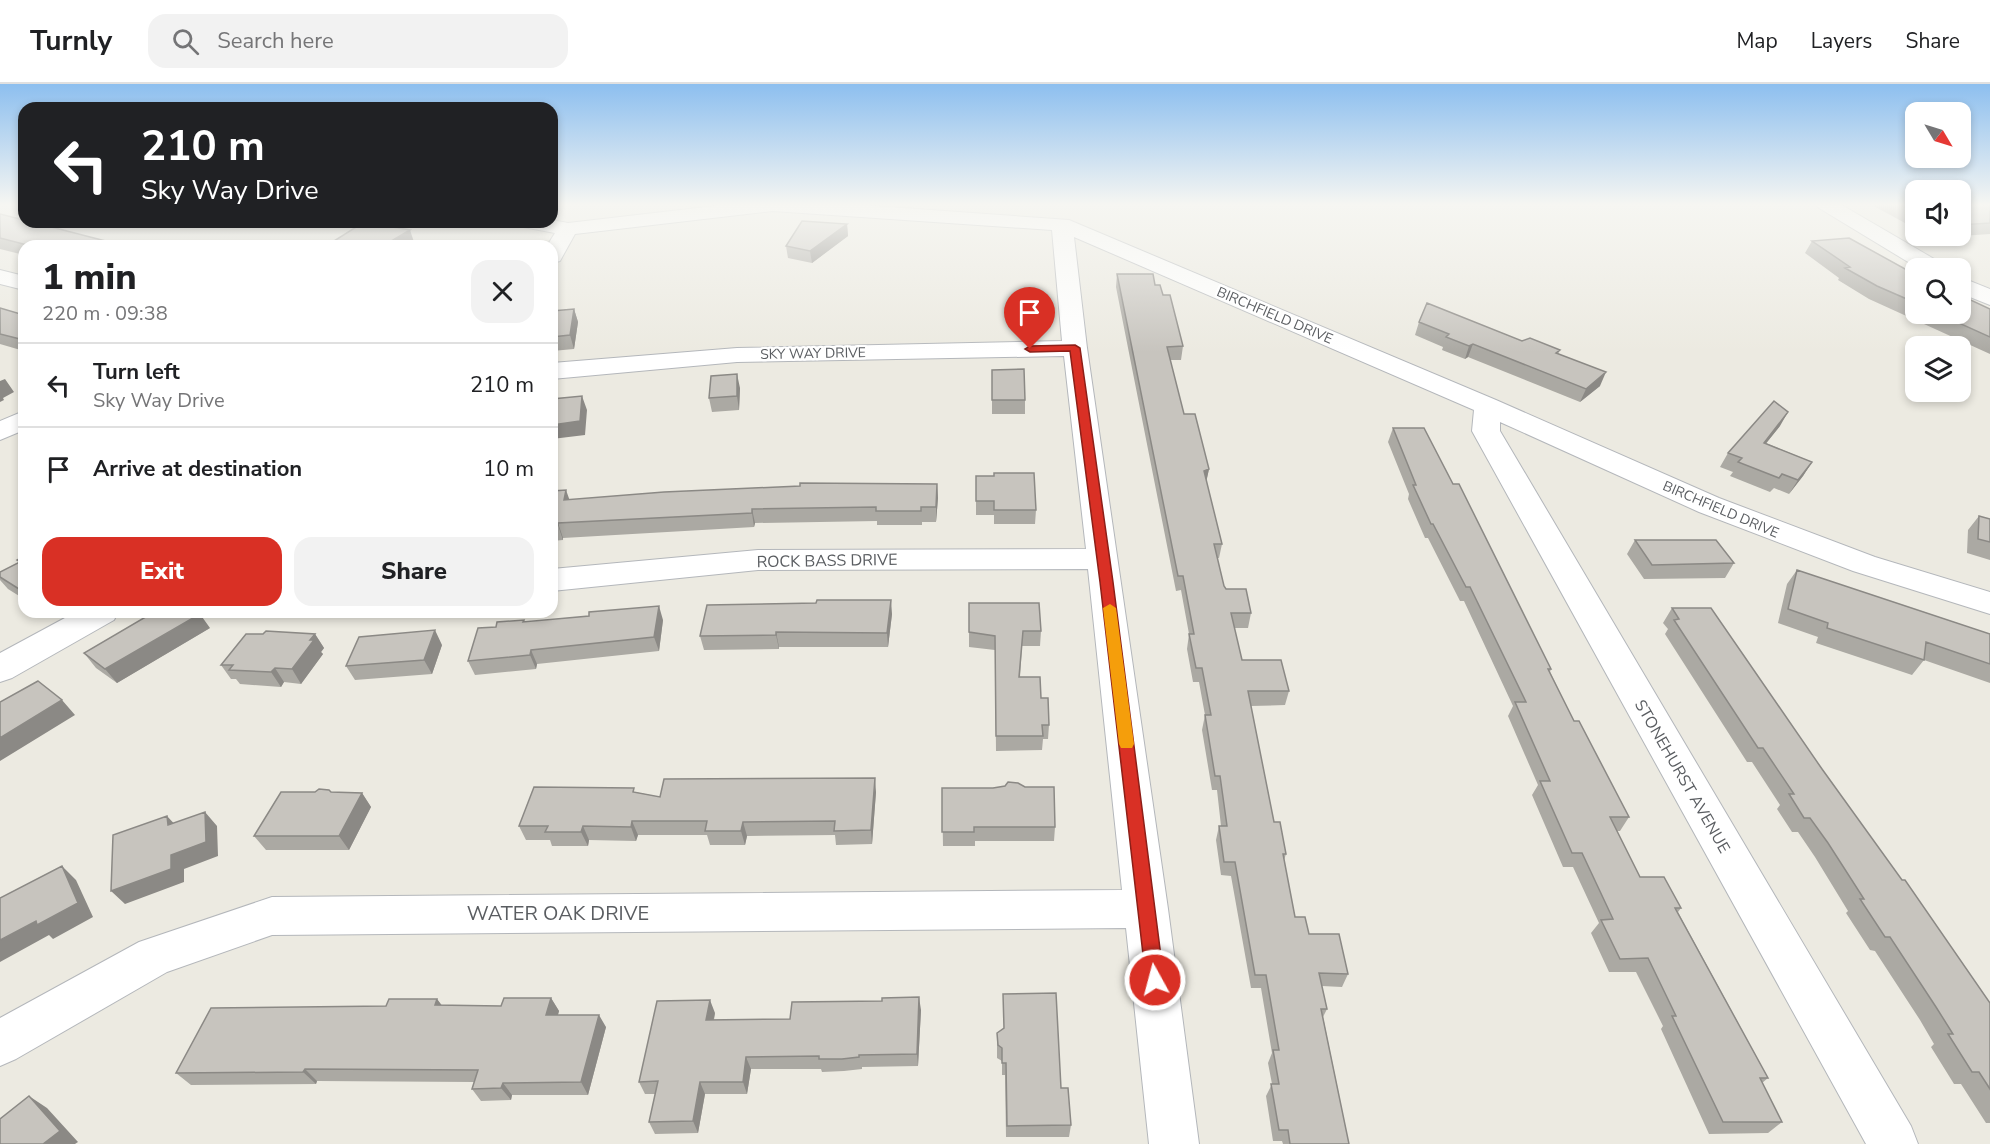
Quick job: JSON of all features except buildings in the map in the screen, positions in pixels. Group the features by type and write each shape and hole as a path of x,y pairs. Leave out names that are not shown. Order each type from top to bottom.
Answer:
{"street":[{"path":"1065,253 1174,1144"},
{"name":"BIRCHFIELD DRIVE","path":"1131,253 1775,532 1864,564 1990,603"},
{"path":"0,277 18,282"},
{"path":"1971,289 1990,298"},
{"name":"SKY WAY DRIVE","path":"558,370 737,355 1075,348"},
{"name":"STONEHURST AVENUE","path":"1487,406 1486,431 1893,1144"},
{"path":"0,432 18,422"},
{"name":"ROCK BASS DRIVE","path":"558,579 758,560 1103,559"},
{"path":"0,669 91,618"},
{"name":"WATER OAK DRIVE","path":"0,1043 154,956 272,916 1147,909"}],"slow traffic":[{"path":"1110,608 1126,744"}],"route":[{"path":"1030,349 1075,348 1155,980"}]}
